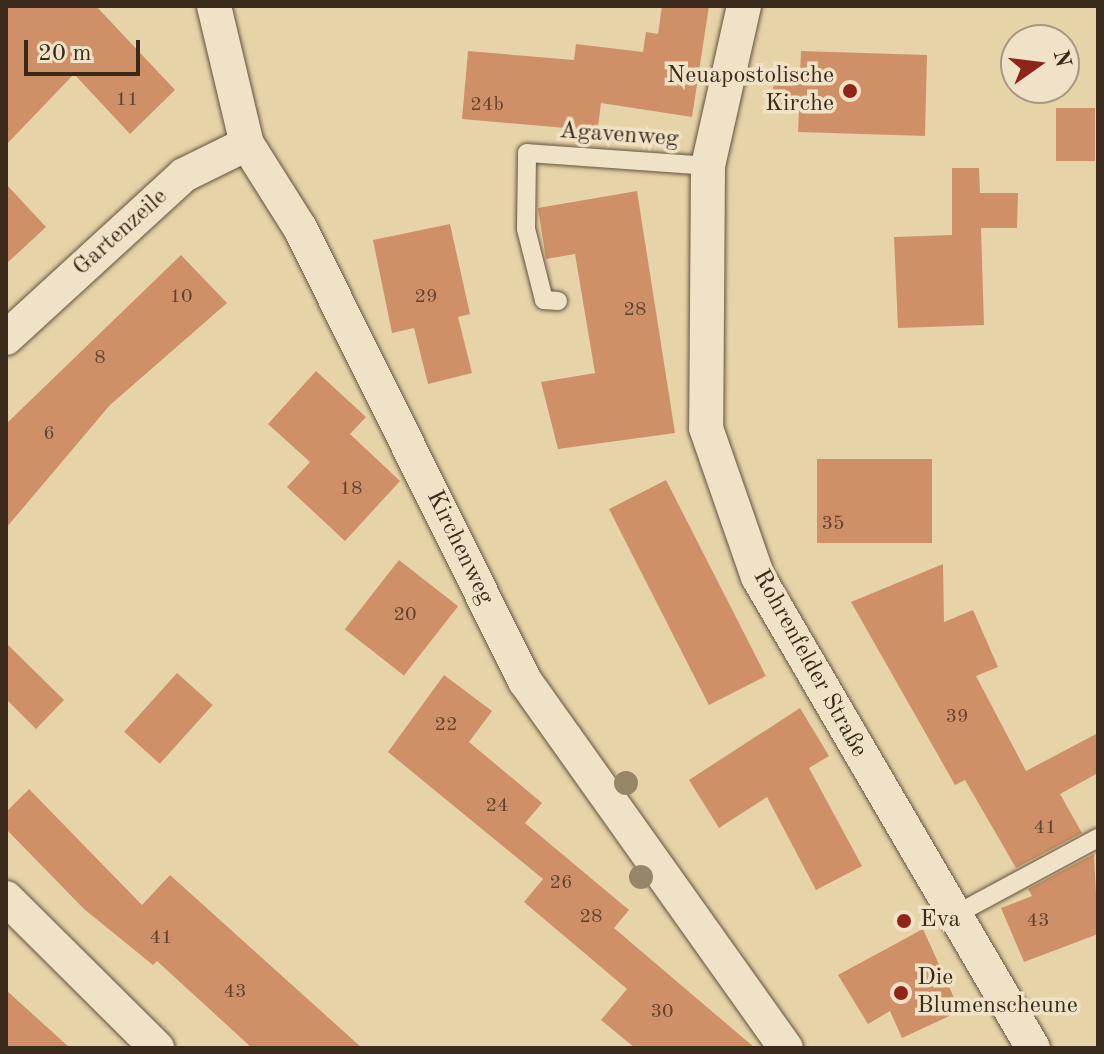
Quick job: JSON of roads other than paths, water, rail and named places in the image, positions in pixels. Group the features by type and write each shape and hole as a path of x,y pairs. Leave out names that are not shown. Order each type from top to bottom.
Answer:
{"street":[{"name":"Kirchenweg","path":"214,6 247,144 300,228 525,681 786,1048"},
{"name":"Rohrenfelder Straße","path":"744,6 708,166 706,428 758,577 953,916 1033,1048"},
{"name":"Gartenzeile","path":"6,338 184,175 247,144"},
{"path":"6,898 157,1048"}],"lane":[{"name":"Agavenweg","path":"558,301 544,300 526,229 527,153 708,166"},
{"path":"953,916 1098,838"}],"place":[{"name":"Neuapostolische Kirche","path":"850,91"},
{"name":"Eva","path":"904,921"},
{"name":"Die Blumenscheune","path":"901,993"}]}
